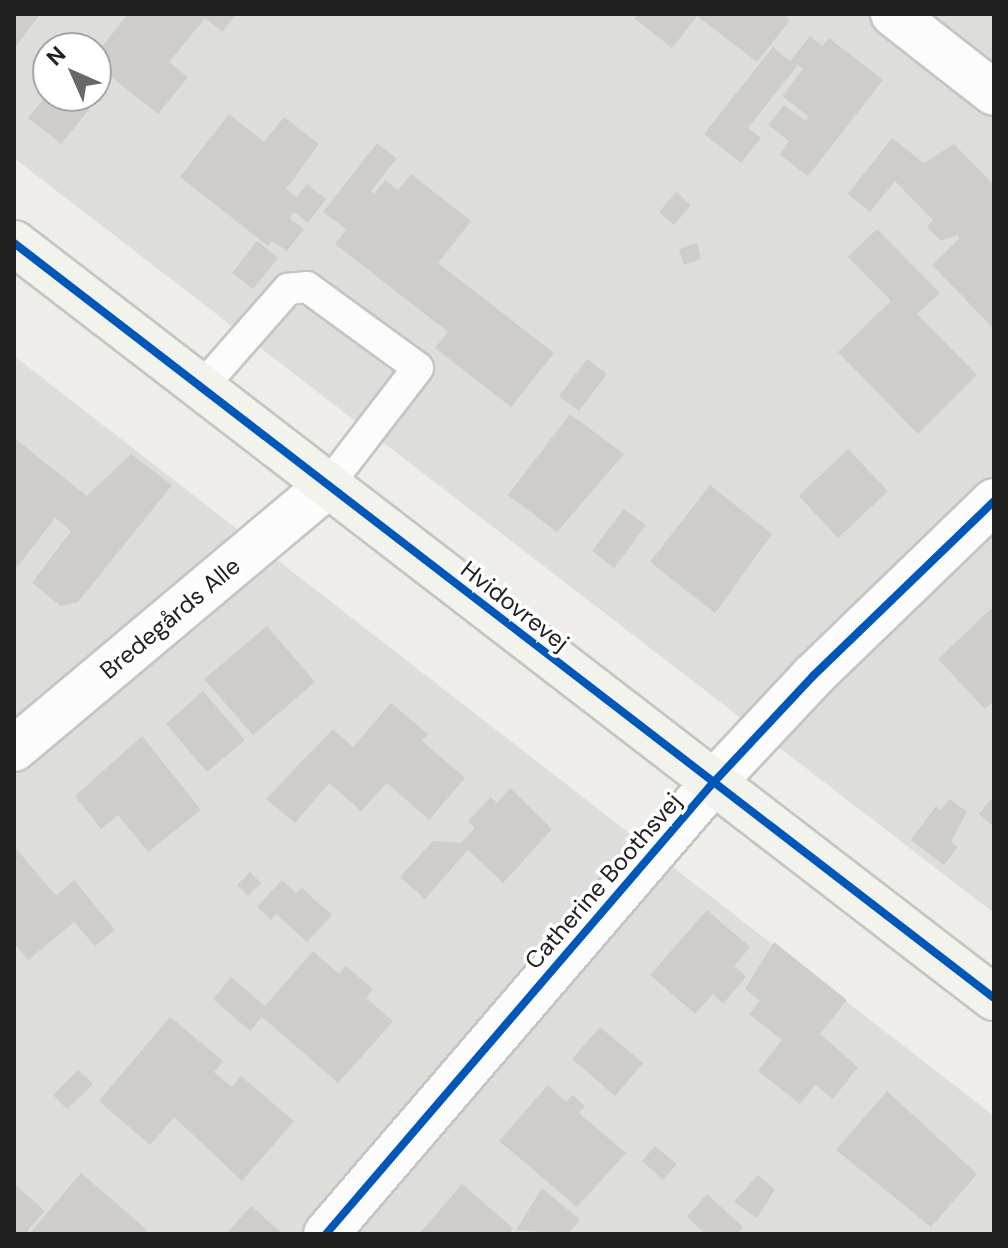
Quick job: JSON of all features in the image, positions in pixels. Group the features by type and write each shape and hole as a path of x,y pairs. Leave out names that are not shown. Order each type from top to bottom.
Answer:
{"street":[{"path":"893,14 994,93"},
{"name":"Hvidovrevej","path":"14,243 712,784 994,998"},
{"name":"Bredegårds Alle","path":"14,749 327,486"},
{"name":"Catherine Boothsvej","path":"326,1234 712,784 813,676 994,501"}],"lane":[{"path":"201,388 288,289 307,287 418,368 327,486"}],"shaded area":[{"path":"14,14 994,14 994,913 14,158"},
{"path":"14,356 994,1116 994,1234 14,1234"}],"building":[{"path":"14,14 40,14 14,49"},
{"path":"128,14 236,14 222,32 205,18 169,62 188,77 158,114 112,78 112,34"},
{"path":"638,14 783,14 790,20 757,62 697,16 672,48 634,18"},
{"path":"810,36 822,46 829,38 883,80 808,176 780,155 789,141 768,125 784,105 806,121 809,117 782,96 803,69 798,65 748,128 761,138 741,163 704,134 773,47 790,61"},
{"path":"33,112 87,112 61,144 28,118"},
{"path":"229,114 264,142 284,117 319,144 286,189 297,197 307,184 326,199 308,223 294,212 289,218 304,229 287,251 272,241 268,246 180,177"},
{"path":"892,138 924,163 954,144 994,185 994,329 932,265 960,238 957,235 941,241 927,227 933,220 895,181 870,212 848,194"},
{"path":"377,143 397,158 371,191 374,194 385,180 398,190 411,174 471,221 438,263 554,353 511,407 435,348 448,332 335,244 346,229 323,212"},
{"path":"676,192 691,205 674,225 659,212"},
{"path":"877,229 940,293 917,314 977,375 918,434 838,352 891,301 848,257"},
{"path":"257,241 278,258 253,289 232,273"},
{"path":"697,243 701,259 684,265 679,249"},
{"path":"587,359 607,374 579,411 559,396"},
{"path":"570,414 624,454 557,532 508,495"},
{"path":"14,438 87,496 131,454 172,485 78,602 61,606 32,583 71,531 55,518 14,571"},
{"path":"848,449 888,491 838,538 799,496"},
{"path":"710,485 772,534 715,613 650,562"},
{"path":"624,509 646,525 614,568 592,551"},
{"path":"994,606 994,701 985,709 938,659"},
{"path":"267,626 315,682 253,735 204,679"},
{"path":"203,691 245,740 207,772 166,724"},
{"path":"391,703 428,734 422,741 465,778 429,820 387,783 361,811 329,783 295,823 266,799 333,729 353,747"},
{"path":"142,736 201,810 148,852 118,815 101,829 75,796"},
{"path":"510,788 552,829 503,883 468,850 425,899 400,877 433,841 461,843 475,828 468,821 491,797 497,803"},
{"path":"994,796 994,827 979,814"},
{"path":"950,799 967,812 951,842 958,847 944,865 911,840 936,806 941,810"},
{"path":"14,846 56,896 74,880 115,930 95,946 74,922 28,960 14,943"},
{"path":"250,872 261,883 248,896 237,885"},
{"path":"282,880 296,893 302,888 332,915 307,942 276,914 271,920 257,907"},
{"path":"707,910 750,947 734,966 746,977 723,1004 713,994 695,1014 650,975"},
{"path":"774,942 847,1000 820,1034 858,1067 833,1099 815,1085 800,1104 758,1071 782,1040 749,1014 760,1001 745,989"},
{"path":"313,951 339,974 346,966 373,989 366,998 393,1021 338,1083 262,1017 250,1031 213,999 231,977 265,1006"},
{"path":"170,1017 223,1061 214,1072 232,1087 241,1076 294,1121 242,1181 174,1117 150,1145 99,1101"},
{"path":"600,1027 643,1063 615,1096 572,1059"},
{"path":"78,1070 93,1084 67,1109 53,1095"},
{"path":"548,1085 566,1102 572,1095 585,1106 579,1113 626,1153 577,1207 499,1141"},
{"path":"887,1091 977,1174 931,1227 836,1150"},
{"path":"655,1146 677,1164 663,1180 642,1161"},
{"path":"81,1173 147,1230 144,1234 29,1234"},
{"path":"758,1175 775,1190 757,1218 734,1202"},
{"path":"14,1184 45,1211 25,1234 14,1234"},
{"path":"462,1184 513,1228 508,1234 419,1234"},
{"path":"542,1188 580,1220 567,1234 516,1230"},
{"path":"707,1194 743,1227 737,1234 706,1234 687,1217"},
{"path":"251,1206 280,1231 277,1234 226,1234"}],"cycle path":[{"path":"14,243 994,998"},
{"path":"326,1234 712,784 813,676 994,501"}]}
